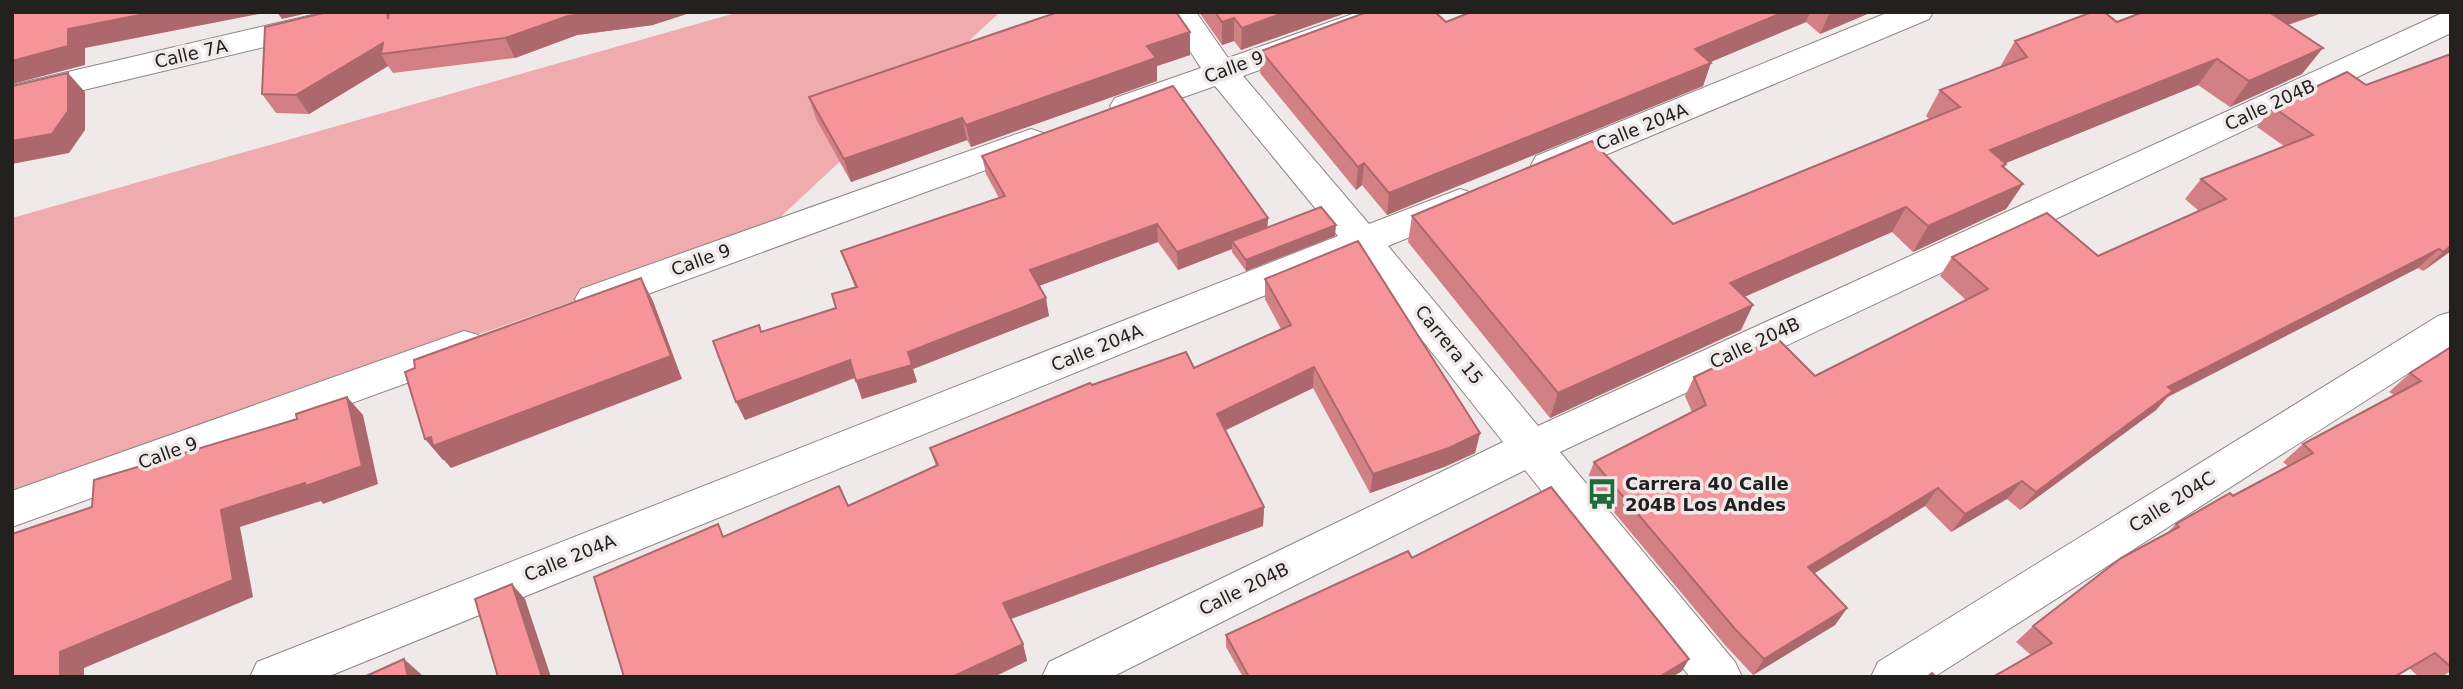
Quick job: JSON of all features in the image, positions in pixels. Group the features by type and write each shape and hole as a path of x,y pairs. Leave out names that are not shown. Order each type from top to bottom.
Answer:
{"street":[{"name":"Calle 7A","path":"12,96 258,25 369,12"},
{"name":"Carrera 15","path":"1180,12 1221,72 1364,242 1719,677"},
{"name":"Calle 9","path":"564,310 1390,12"},
{"name":"Calle 204A","path":"273,677 1364,242 1918,12"},
{"name":"Calle 204B","path":"1066,677 1532,447 2451,21"},
{"name":"Calle 204C","path":"1894,677 2451,327"},
{"name":"Calle 9","path":"12,509 498,333"}],"shaded area":[{"path":"739,12 1000,12 760,236 12,497 12,218"}],"building":[{"path":"12,12 155,12 68,29 68,46 12,61"},
{"path":"327,12 387,12 388,19 389,12 596,12 568,16 505,38 381,54 383,43 296,95 262,94 265,27"},
{"path":"1058,12 1176,12 1190,32 1147,46 1156,58 966,125 962,118 844,159 809,97"},
{"path":"1215,12 1286,12 1242,28 1234,18 1222,22"},
{"path":"1367,12 1435,12 1446,22 1471,12 1784,12 1695,49 1711,63 1389,193 1364,163 1358,167 1261,51"},
{"path":"2092,12 2104,12 2117,22 2143,12 2269,12 2323,48 2249,81 2217,59 1990,150 2006,164 2002,166 2023,184 1928,226 1906,207 1730,283 1753,305 1558,393 1412,216 1592,141 1673,224 1960,107 1940,90 2027,57 2015,41"},
{"path":"2451,54 2451,246 2443,252 2439,249 2168,387 2173,391 2036,492 2022,481 1965,514 1938,488 1808,567 1847,608 1764,659 1735,629 1594,462 1706,405 1694,377 1777,338 1815,376 1988,289 1952,257 2047,213 2098,256 2226,199 2201,179 2313,135 2273,107 2347,72 2366,85"},
{"path":"68,73 68,111 52,134 12,141 12,86"},
{"path":"1173,86 1268,218 1177,252 1157,224 1030,270 1046,298 908,352 912,365 856,381 850,360 736,402 713,341 759,325 761,332 836,308 832,294 857,287 841,251 1005,196 982,156"},
{"path":"1321,207 1336,225 1246,260 1232,241"},
{"path":"1358,241 1480,433 1449,448 1373,474 1314,367 1217,414 1264,507 1003,603 1023,644 952,677 624,677 594,577 718,524 723,537 839,486 848,506 938,465 930,448 1090,383 1092,385 1186,352 1194,368 1291,325 1265,279"},
{"path":"641,278 671,356 433,446 431,437 425,439 405,372 415,368 414,360"},
{"path":"2451,347 2451,667 2435,653 2394,677 1993,677 2052,643 2033,626 2121,558 2179,527 2176,524 2230,493 2233,496 2313,453 2303,444 2421,381 2410,373"},
{"path":"347,397 362,466 306,486 305,483 221,510 233,580 60,652 60,677 12,677 12,534 92,507 94,480 297,419 296,414"},
{"path":"1551,487 1689,659 1659,677 1249,677 1226,635 1408,551 1412,558"},
{"path":"512,584 542,677 498,677 475,599"},
{"path":"404,659 408,677 364,677"}],"place":[{"name":"Carrera 40 Calle 204B Los Andes","path":"1602,494"}]}
